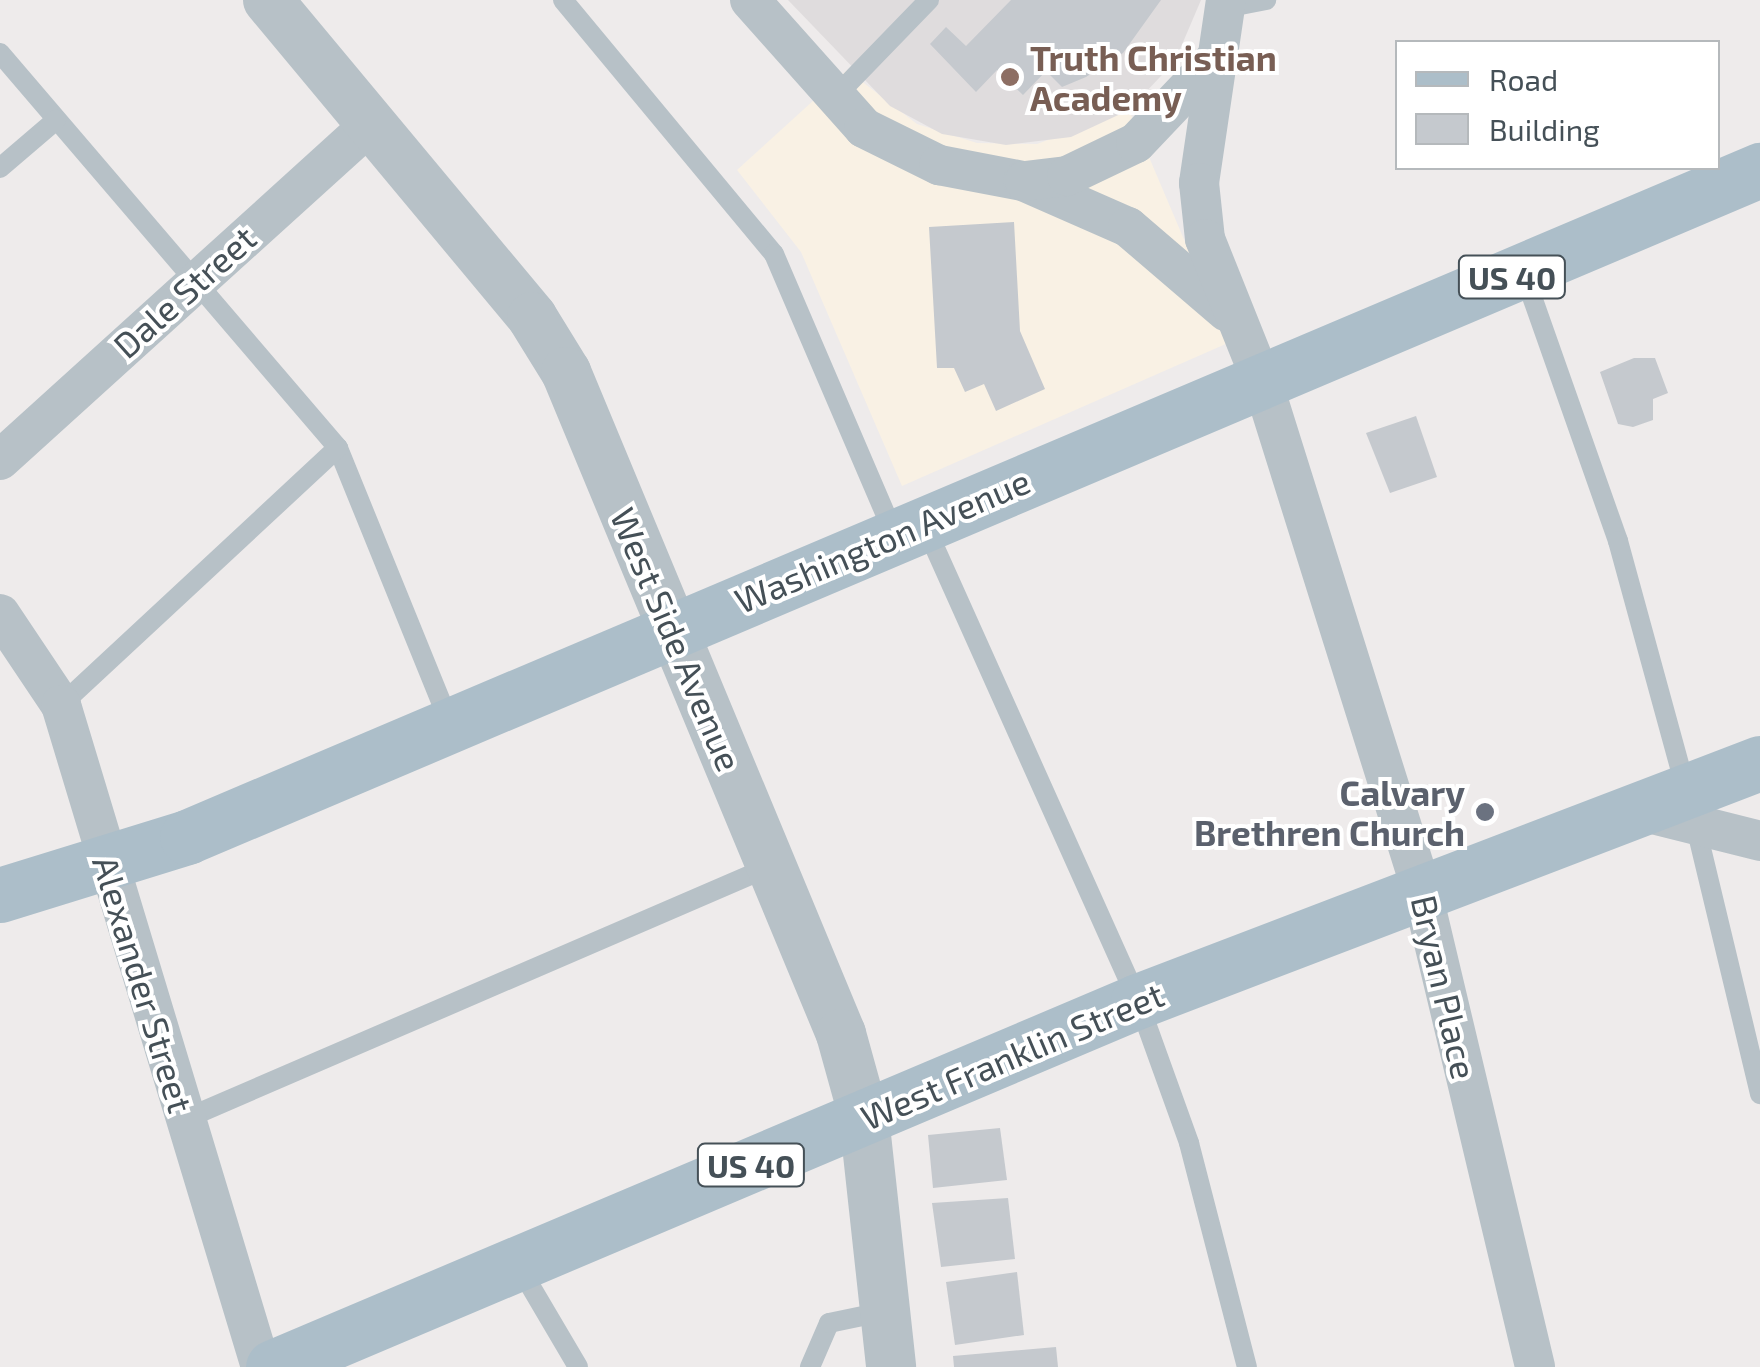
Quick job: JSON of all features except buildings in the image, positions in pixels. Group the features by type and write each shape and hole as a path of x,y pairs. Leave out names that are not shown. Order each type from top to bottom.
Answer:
{"main road":[{"name":"Washington Avenue","path":"0,895 108,868 908,528 1263,384 1760,170"},
{"name":"West Franklin Street","path":"273,1367 1138,1001 1421,888 1633,809 1691,806 1760,762"}],"street":[{"name":"West Side Avenue","path":"268,0 552,344 668,630 776,863 864,1117 882,1312 891,1367"},
{"path":"750,0 834,99 901,150 1023,182 1101,216 1233,317"},
{"name":"Bryan Place","path":"1226,4 1199,183 1215,280 1263,384 1421,888 1535,1367"},
{"path":"1101,216 1136,143 1218,55"},
{"name":"Dale Street","path":"0,460 192,280 371,124"},
{"path":"1023,182 1068,176 1136,143"},
{"name":"Alexander Street","path":"0,614 60,705 261,1367"},
{"path":"1691,806 1760,841"}],"lane":[{"path":"563,0 774,254 1138,1001 1189,1144 1247,1367"},
{"path":"834,99 929,0"},
{"path":"1226,4 1266,0"},
{"path":"0,53 338,448 449,722"},
{"path":"0,168 56,120"},
{"path":"1524,272 1618,541 1691,806 1760,1094"},
{"path":"60,705 338,448"},
{"path":"185,1119 776,863"},
{"path":"516,1263 578,1367"},
{"path":"810,1367 829,1323 882,1312"}],"shaded area":[{"name":"Truth Christian Academy","path":"788,0 1201,0 1175,61 1129,110 1071,137 1006,145 942,134 890,106"},
{"path":"847,70 917,124 977,143 1037,144 1129,110 1228,343 902,486 801,252 737,170"}],"place":[{"name":"Truth Christian Academy","path":"1010,77"},
{"name":"Calvary Brethren Church","path":"1485,812"}]}
